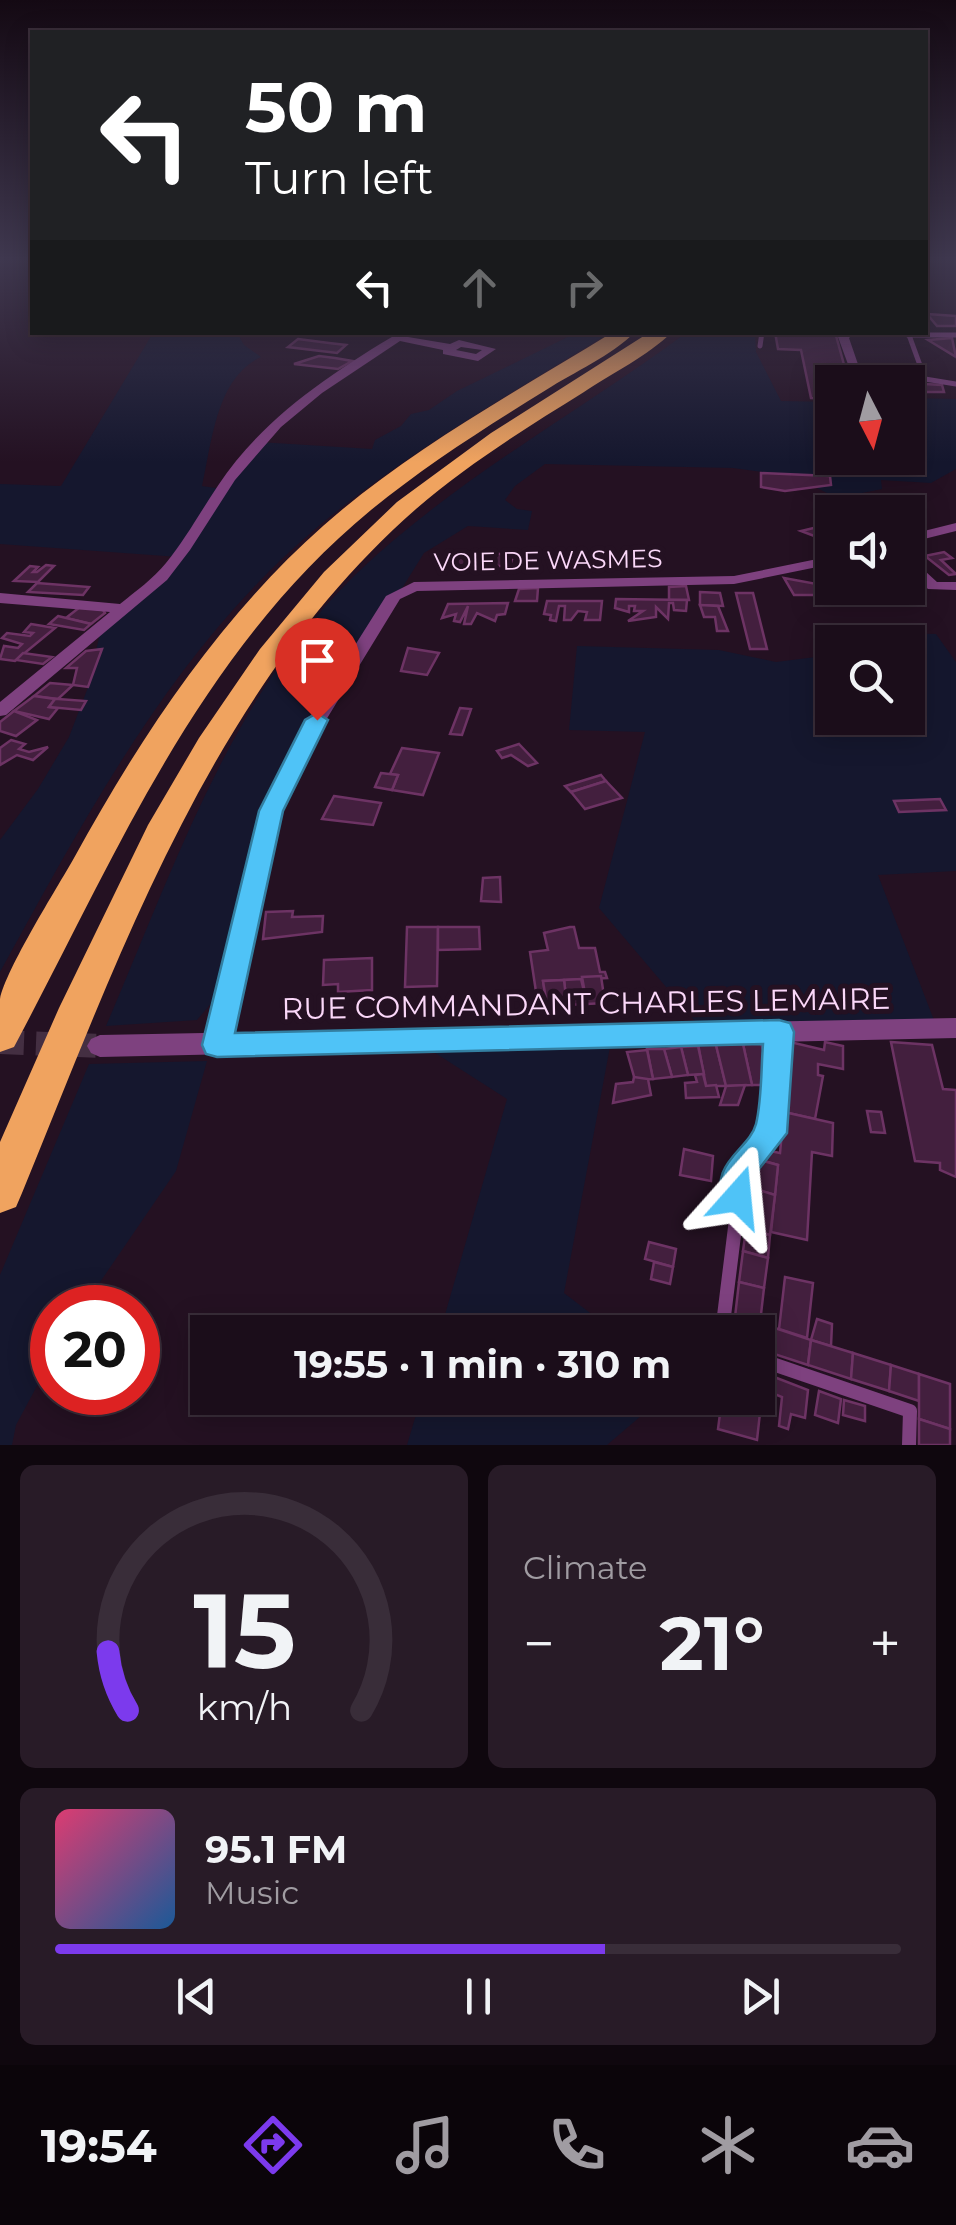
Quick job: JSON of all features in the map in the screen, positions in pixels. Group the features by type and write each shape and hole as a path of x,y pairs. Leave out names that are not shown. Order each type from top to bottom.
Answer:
{"highway":[{"path":"0,1036 72,891 162,735 202,673 245,621 331,532 388,486 459,436 621,335"},
{"path":"0,1192 133,891 210,742 287,628 326,582 408,504 492,442 658,335"}],"street":[{"path":"0,711 180,557 238,466 302,398 403,335 452,348"},
{"path":"846,335 853,365"},
{"path":"925,535 956,527"},
{"name":"VOIE DE WASMES","path":"217,1045 271,811 317,720 394,596 414,588 734,580 815,563"},
{"path":"925,579 932,586 956,586"},
{"path":"0,598 125,608"},
{"name":"RUE COMMANDANT CHARLES LEMAIRE","path":"100,1046 956,1028"}],"lane":[{"path":"760,346 762,335"},
{"path":"920,365 909,336 956,336"},
{"path":"925,379 956,384"},
{"path":"724,1315 742,1164 771,1133 779,1032"},
{"path":"775,1365 910,1411 909,1445"}],"shaded area":[{"path":"152,335 238,335 244,345 261,357 234,380 218,413 202,486 222,489 258,442 372,449 375,440 401,426 411,414 429,410 457,391 572,335 606,335 384,475 314,530 264,577 218,627 137,736 0,972 0,840 38,789 69,737 87,690 101,629 179,557 0,544 0,484 61,486"},
{"path":"683,335 755,335 756,352 781,401 815,402 815,475 925,475 925,398 956,399 956,469 931,483 881,480 882,489 831,495 793,476 733,468 545,464 515,486 505,500 517,509 532,511 528,530 468,526 424,553 296,758 230,981 197,1020 106,1026 209,788 273,675 311,623 355,575 433,508"},
{"path":"925,634 936,634 956,662 956,871 878,875 937,1028 706,1034 599,908 645,732 569,730 577,646 719,650 776,662 815,657 815,735 925,735"},
{"path":"612,1036 564,1293 593,1315 445,1315 507,1099 415,1040"},
{"path":"207,1061 176,1171 98,1285 30,1285 30,1399 16,1425 12,1445 0,1445 0,1275 89,1064"},
{"path":"416,1415 642,1415 607,1445 407,1445"}],"building":[{"path":"776,335 836,335 844,365 815,365 815,398 811,398 801,350 778,349"},
{"path":"952,338 956,357 928,340"},
{"path":"298,339 346,345 337,353 288,347"},
{"path":"319,356 352,361 338,369 294,364"},
{"path":"925,384 942,385 944,392 925,392"},
{"path":"761,473 830,476 831,485 785,491 761,487"},
{"path":"944,552 952,558 941,560 956,574 949,575 925,556"},
{"path":"453,553 461,554 459,559 473,556 471,561 477,562 476,556 493,553 513,556 510,566 447,566"},
{"path":"46,565 54,566 38,582 14,581 30,566 38,567 33,572 37,572"},
{"path":"784,578 815,584 815,595 794,595"},
{"path":"37,583 89,587 83,595 28,592"},
{"path":"686,586 689,600 669,600 669,587"},
{"path":"538,588 537,601 515,601 519,589"},
{"path":"700,592 720,593 723,606 700,605"},
{"path":"736,593 753,593 767,649 750,649"},
{"path":"616,599 687,600 686,611 674,610 673,603 669,603 668,619 656,607 656,617 628,621 643,611 634,611 635,606 629,606 629,612 615,608"},
{"path":"547,601 602,601 600,620 585,620 587,612 578,611 571,620 564,620 565,606 559,606 556,621 550,620 551,615 544,614"},
{"path":"508,603 505,614 497,615 495,621 477,613 471,624 464,624 468,606 460,622 454,621 456,614 442,618 448,604"},
{"path":"700,605 718,606 728,631 717,631 715,617 704,617"},
{"path":"80,607 105,613 91,624 66,618"},
{"path":"58,616 91,624 84,630 49,624"},
{"path":"31,624 55,628 15,661 0,659 4,646 18,648 22,644 2,638 7,633 30,636 33,633 24,632"},
{"path":"408,648 439,653 427,675 401,671"},
{"path":"102,649 88,687 73,685 77,668 66,668 86,651"},
{"path":"23,653 52,657 43,664 16,660"},
{"path":"50,683 73,685 58,699 34,696"},
{"path":"34,696 55,699 49,707 58,708 49,719 14,711"},
{"path":"55,699 86,701 81,710 49,707"},
{"path":"460,708 471,709 462,735 450,734"},
{"path":"14,711 37,720 16,736 0,731 0,722"},
{"path":"11,740 25,744 19,749 29,752 48,747 33,760 17,755 0,765 0,748"},
{"path":"519,744 537,763 528,766 511,755 502,758 497,751"},
{"path":"402,748 439,753 423,795 392,790 398,775 390,774"},
{"path":"381,773 398,775 392,790 375,787"},
{"path":"601,775 606,781 571,792 565,786"},
{"path":"606,781 622,798 585,809 571,792"},
{"path":"334,796 381,803 373,825 322,819"},
{"path":"940,799 946,810 899,812 894,801"},
{"path":"500,877 501,902 481,901 483,878"},
{"path":"293,911 292,917 323,916 322,932 263,939 266,912"},
{"path":"407,927 438,927 437,986 405,987"},
{"path":"438,927 479,927 480,949 438,950"},
{"path":"574,927 579,948 595,948 600,972 605,972 607,978 543,981 547,1005 538,1005 530,952 548,950 544,933"},
{"path":"372,958 372,990 338,992 338,984 323,985 324,960"},
{"path":"601,976 605,1003 587,1004 582,977"},
{"path":"581,979 587,1004 567,1005 564,980"},
{"path":"564,980 567,1005 547,1006 543,981"},
{"path":"790,1042 824,1050 825,1042 843,1046 843,1069 818,1064 818,1075 823,1076 815,1119 784,1112"},
{"path":"891,1042 932,1045 943,1089 956,1090 956,1177 940,1170 940,1163 915,1161"},
{"path":"761,1043 773,1085 752,1085 743,1044"},
{"path":"698,1044 716,1045 726,1086 706,1086"},
{"path":"743,1044 752,1085 726,1086 716,1045"},
{"path":"698,1046 704,1074 688,1075 681,1047"},
{"path":"681,1047 688,1075 672,1077 664,1049"},
{"path":"647,1049 664,1049 672,1077 653,1079"},
{"path":"647,1050 653,1079 635,1080 627,1052"},
{"path":"703,1074 706,1086 716,1085 719,1097 686,1098 685,1083 697,1082 695,1075"},
{"path":"634,1077 648,1079 651,1095 613,1103 616,1084 633,1082"},
{"path":"745,1085 738,1105 720,1105 726,1086"},
{"path":"867,1111 881,1112 885,1133 871,1132"},
{"path":"784,1112 833,1123 832,1156 812,1152 807,1240 771,1232 778,1165 764,1161 765,1150 780,1153"},
{"path":"684,1149 713,1156 711,1181 680,1175"},
{"path":"756,1159 778,1165 775,1195 752,1188"},
{"path":"752,1188 775,1195 770,1235 746,1229"},
{"path":"746,1229 770,1235 768,1258 743,1251"},
{"path":"649,1242 676,1249 673,1267 645,1259"},
{"path":"743,1251 768,1258 764,1288 739,1282"},
{"path":"654,1262 673,1267 670,1284 651,1279"},
{"path":"785,1277 813,1283 807,1338 779,1329"},
{"path":"739,1282 764,1288 761,1315 735,1315"},
{"path":"817,1319 832,1324 831,1346 811,1340"},
{"path":"775,1328 811,1340 808,1365 775,1354"},
{"path":"811,1340 853,1353 851,1379 808,1365"},
{"path":"853,1353 891,1365 889,1391 851,1379"},
{"path":"891,1365 919,1374 919,1401 889,1391"},
{"path":"919,1374 950,1384 950,1429 919,1419"},
{"path":"775,1377 808,1390 805,1418 791,1414 788,1429 779,1426 782,1397 775,1394"},
{"path":"819,1391 841,1399 838,1423 815,1415"},
{"path":"844,1400 865,1406 865,1421 843,1415"},
{"path":"720,1415 760,1415 757,1440 718,1429"},
{"path":"919,1419 950,1429 950,1445 919,1445"}],"tunnel":[{"path":"0,1042 100,1046"}],"route":[{"path":"317,720 271,811 249,892 217,1045 779,1032 771,1133 742,1164 738,1197"}]}
